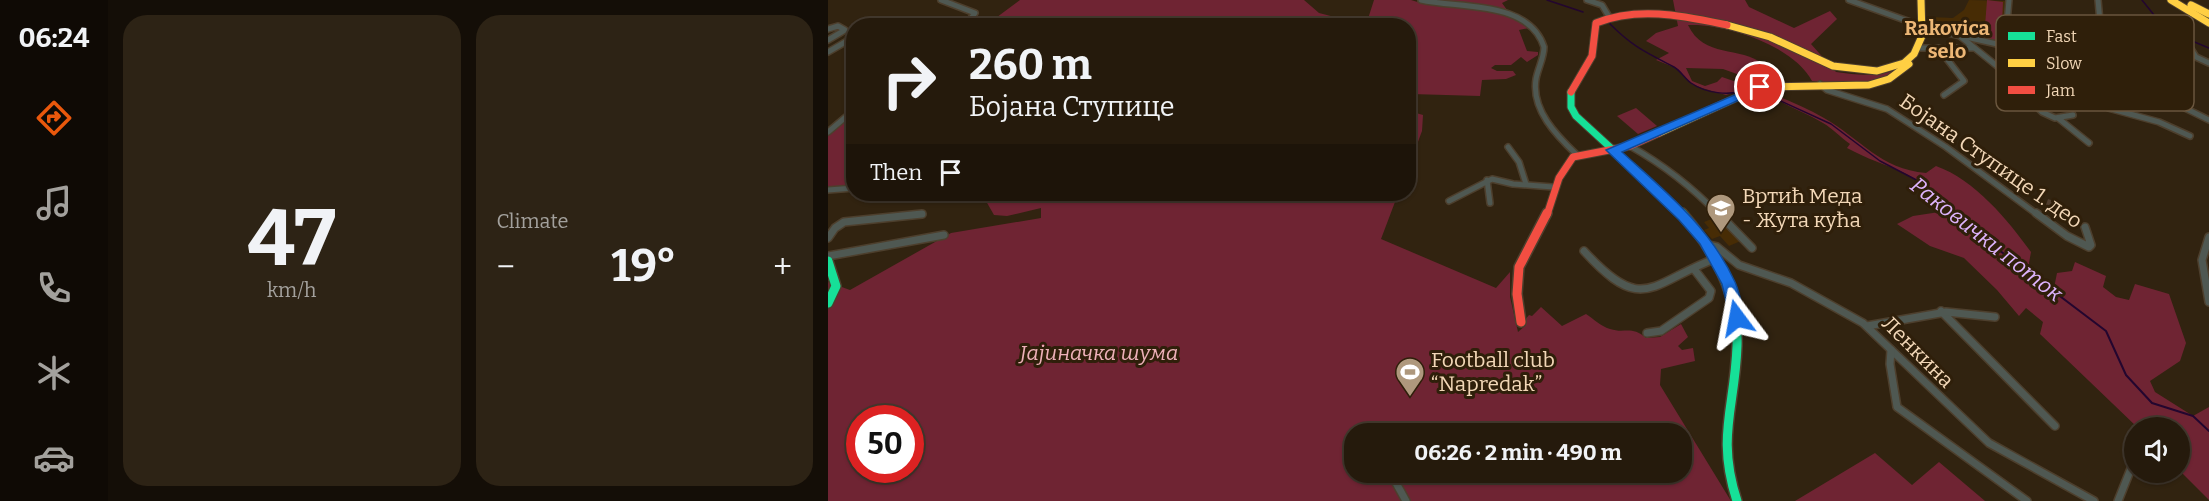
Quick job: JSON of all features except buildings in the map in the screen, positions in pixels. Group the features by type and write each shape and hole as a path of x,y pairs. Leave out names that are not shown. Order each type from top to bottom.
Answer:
{"main road":[{"path":"1521,322 1515,294 1515,274 1521,259 1545,222 1553,187 1566,164 1577,155 1630,146 1756,89 1819,84 1853,87 1877,84 1907,68 1908,62 1920,48 1925,28 1921,0"},
{"path":"2171,0 2209,23"},
{"path":"2185,2 2209,15"},
{"path":"1737,501 1727,474 1722,438 1738,343 1737,318 1729,284 1717,258 1683,216 1576,116 1569,101 1571,88 1592,56 1594,26 1598,20 1608,15 1629,12 1662,14 1735,27 1770,36 1823,63 1842,69 1885,69 1908,62"},
{"path":"828,261 835,279 834,292 828,303"}],"street":[{"path":"941,0 975,13 971,18"},
{"path":"1421,0 1464,3 1496,9 1512,14 1532,27 1543,41 1545,50 1536,87 1542,112 1558,137 1577,155"},
{"path":"1587,0 1602,5 1608,15"},
{"path":"1849,0 1925,28 1996,44"},
{"path":"2008,15 2009,0"},
{"path":"2098,0 2099,15"},
{"path":"828,29 838,26 845,30 828,40"},
{"path":"1961,36 1996,66"},
{"path":"828,52 846,42"},
{"path":"1920,48 1940,50 1974,48"},
{"path":"1940,50 1964,81 1944,95"},
{"path":"2194,54 2209,63"},
{"name":"Бојана Ступице 1. део","path":"1819,84 1827,90 1887,109 1946,147 2067,236 2089,247 2091,245 2085,227"},
{"path":"2043,111 2047,115 2058,118 2089,143"},
{"path":"2116,111 2153,120 2190,136"},
{"path":"2191,111 2209,120"},
{"path":"2058,118 2073,115"},
{"path":"828,132 846,117"},
{"path":"1630,146 1659,162 1694,189 1752,248"},
{"path":"1508,147 1519,162 1526,184"},
{"path":"1487,180 1490,203"},
{"path":"1449,201 1487,180 1553,187"},
{"path":"828,190 846,189"},
{"path":"828,238 835,228 844,222 922,214"},
{"path":"828,256 944,234"},
{"path":"2209,237 2202,251 2209,302"},
{"name":"Ленкина","path":"1708,245 1717,247 1740,265 1791,283 1867,326 1989,443 2094,501"},
{"path":"1584,251 1609,279 1622,287 1648,291 1661,287 1717,258"},
{"path":"1647,333 1661,331 1709,298 1711,291 1708,285 1694,269"},
{"path":"1867,326 1921,313 1941,311 1965,311 1995,317"},
{"path":"1941,311 2055,426"},
{"path":"1891,350 1889,352 1895,388 1893,401 1897,407 2027,501"},
{"path":"1396,483 1406,501"},
{"path":"2118,501 2125,483"}],"shaded area":[{"path":"1969,0 2005,1 2004,15 1996,15 1996,42 1933,29 1930,17 1953,18 1964,10"},
{"name":"Вртић Меда - Жута кућа","path":"1719,216 1743,240 1729,246 1720,236 1712,239 1704,230 1709,228 1704,222"}],"green space":[{"path":"1020,0 1304,0 1319,13 1339,18 996,18"},
{"path":"1374,0 1411,0 1424,4 1441,0 1508,0 1502,3 1510,14 1529,28 1519,30 1527,51 1538,52 1538,55 1527,62 1521,57 1511,65 1495,65 1491,68 1497,71 1513,71 1516,75 1506,79 1482,80 1480,96 1416,94 1416,18 1368,18"},
{"path":"1673,0 1745,0 1749,7 1794,28 1830,11 1837,19 1811,44 1836,72 1866,75 1896,70 1887,76 1867,82 1845,84 1812,81 1803,68 1790,57 1758,39 1721,28 1688,25 1703,43 1744,55 1765,65 1759,82 1723,69 1686,68 1692,81 1705,86 1717,82 1722,77 1751,87 1726,95 1702,88 1692,84 1676,68 1656,60 1669,53 1646,41 1656,33 1678,26"},
{"path":"1987,0 2003,2 2002,15 1996,15 1996,42 1984,39"},
{"path":"1768,92 1824,118 1896,166 1926,173 1936,166 1964,181 2001,214 2031,252 2029,263 2033,280 2054,288 2057,273 2072,271 2075,262 2106,276 2103,287 2116,297 2129,300 2135,284 2169,294 2186,343 2180,361 2150,381 2155,392 2193,416 2209,407 2209,500 2190,481 2190,417 2127,417 2040,334 2043,322 2026,308 2019,316 1997,290 1964,258 1930,246 1897,224 1913,216 1946,211 1926,187 1902,172 1847,148 1850,144 1826,125"},
{"path":"1636,108 1657,126 1638,134 1617,116"},
{"path":"1416,113 1423,115 1422,131 1416,147"},
{"path":"846,117 846,189 828,190 828,132"},
{"name":"Јајиначка шума","path":"986,201 1395,201 1381,239 1496,288 1510,272 1510,297 1518,332 1526,325 1524,321 1529,315 1532,316 1541,307 1562,326 1586,314 1606,328 1636,332 1646,338 1660,337 1681,324 1688,337 1678,346 1682,350 1693,348 1695,361 1661,369 1660,385 1683,423 1344,423 1344,483 1692,483 1692,437 1731,501 828,501 828,282 850,290 951,233 1041,218 1041,208 1007,216 994,215"},
{"path":"1875,453 1912,485 1939,462 1985,501 1795,501"}],"waterway":[{"name":"Раковички поток","path":"1547,0 1583,12"},
{"path":"2142,0 2154,15"},
{"name":"Раковички поток","path":"1609,23 1632,44 1674,67 1697,87 1718,93 1745,91"},
{"path":"2194,42 2209,48"},
{"name":"Раковички поток","path":"1759,91 1831,124 1880,161 1926,185 1951,215"},
{"name":"Раковички поток","path":"1950,213 2106,331 2126,375 2152,403 2193,416 2209,431"}],"traffic: fast":[{"path":"1571,92 1571,107 1576,116 1658,188 1684,215 1707,244 1724,275 1735,308 1737,345 1725,440 1726,459 1737,501"},
{"path":"828,261 836,286 828,303"}],"traffic: slow":[{"path":"1727,25 1770,37 1833,66 1847,70 1877,71 1892,69 1904,63 1914,54 1922,36 1921,0"},
{"path":"2171,0 2209,23"},
{"path":"2191,5 2209,14"},
{"path":"1659,133 1760,87 1869,85 1889,79 1909,64"}],"traffic: jam":[{"path":"1571,92 1592,56 1596,23 1611,17 1644,13 1678,16 1727,25"},
{"path":"1521,322 1516,285 1519,267 1544,221 1559,178 1567,164 1573,157 1630,146 1659,133"}],"place":[{"name":"Вртић Меда - Жута кућа","path":"1721,234"},
{"name":"Football club “Napredak”","path":"1410,398"}],"district":[{"name":"Rakovica selo","path":"1947,40"}],"route":[{"path":"1737,318 1729,284 1705,240 1683,216 1612,150 1630,146 1760,87"}]}
